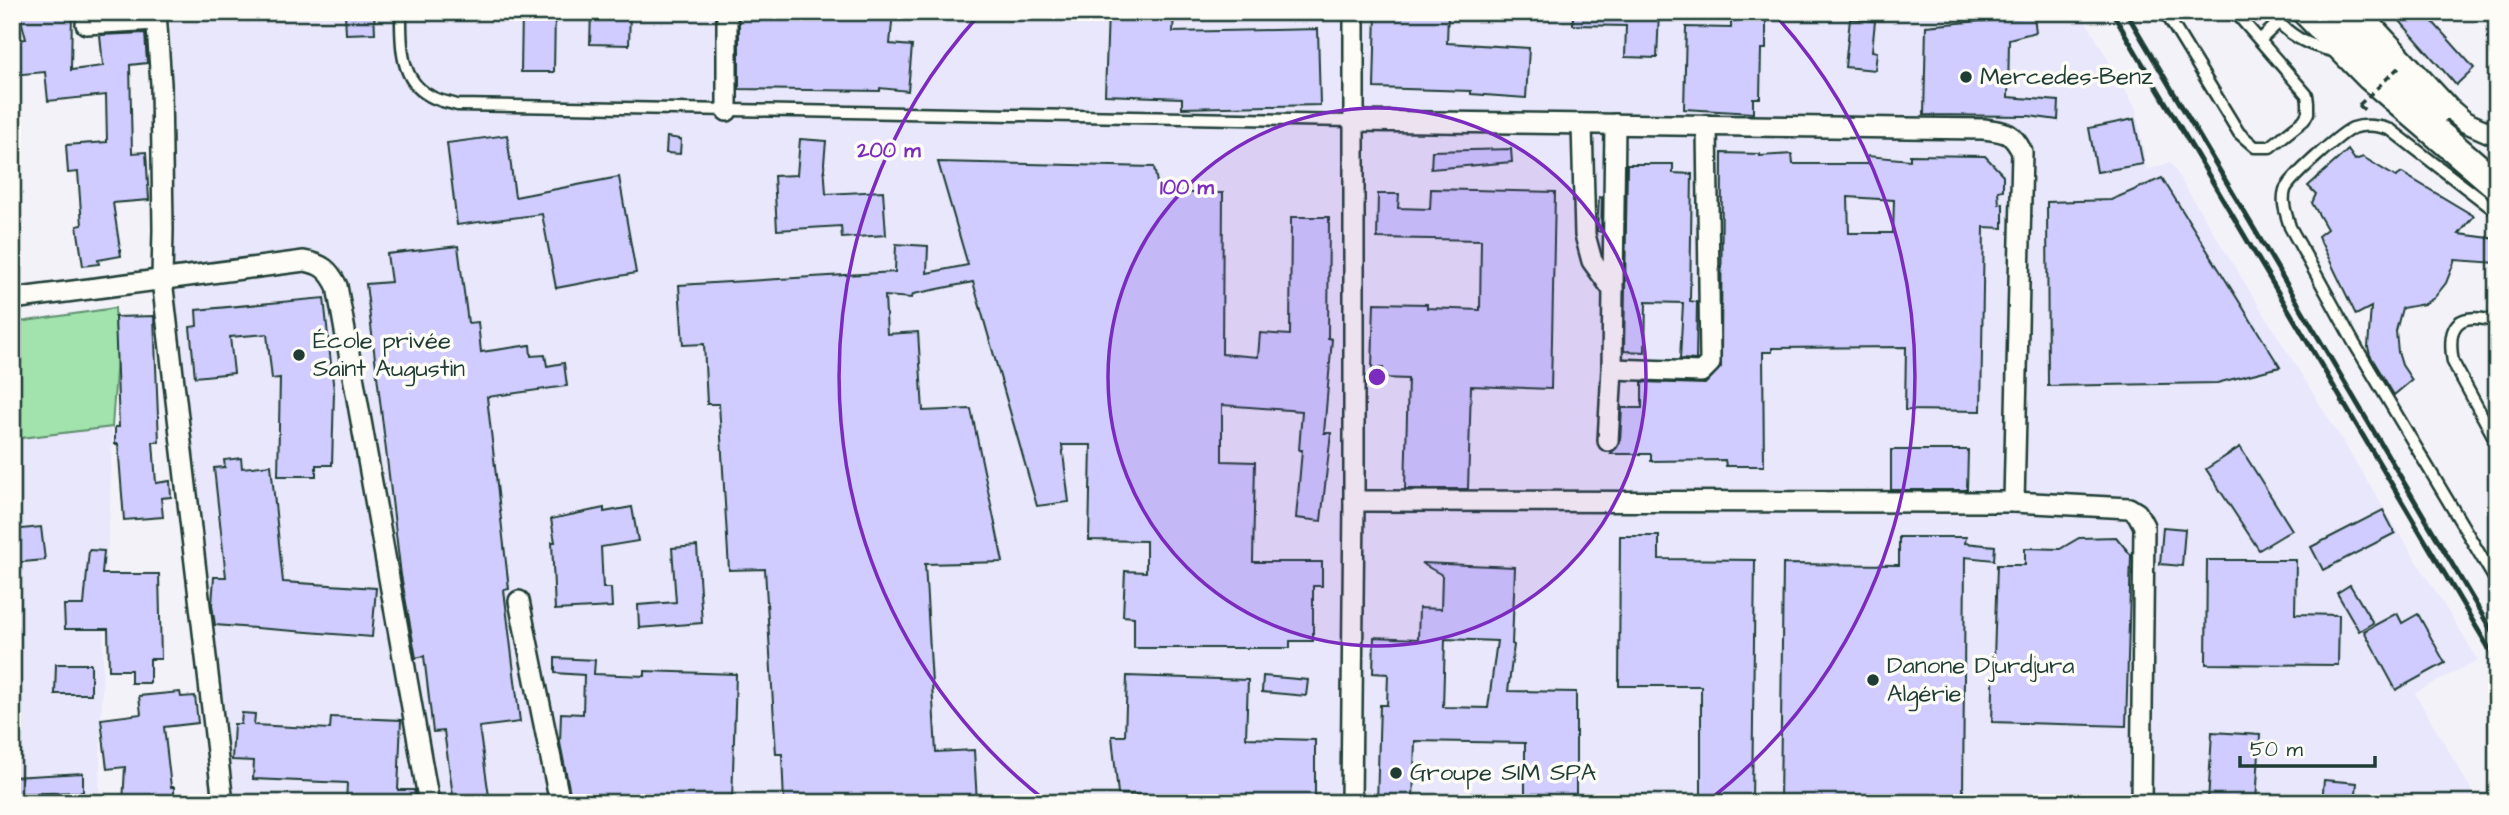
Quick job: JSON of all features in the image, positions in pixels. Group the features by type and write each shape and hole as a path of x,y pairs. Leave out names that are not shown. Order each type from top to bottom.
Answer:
{"main road":[{"path":"2307,12 2370,76 2497,185"},
{"path":"2337,12 2355,32 2497,163"}],"street":[{"path":"727,12 727,111"},
{"path":"1351,803 1354,12"},
{"path":"2360,12 2449,108 2465,122 2497,136"},
{"path":"86,24 156,16 161,84 162,280 223,803"},
{"path":"1352,121 1984,128 2005,132 2015,138 2022,152 2014,502"},
{"path":"1582,124 1585,234 1592,261 1613,290"},
{"path":"1608,441 1612,369 1615,124"},
{"path":"1612,369 1700,372 1710,363 1707,125"},
{"path":"12,299 304,261 319,263 330,272 337,286 429,803"},
{"path":"1354,501 2014,502 2129,508 2137,513 2144,526 2141,803"},
{"path":"519,601 560,803"}],"lane":[{"path":"401,12 401,54 414,82 429,96 457,105 1352,121"},
{"path":"2165,12 2239,133 2247,142 2262,148 2270,147 2304,120 2308,113 2307,95 2235,12"},
{"path":"2270,12 2278,23 2306,44 2348,54"},
{"path":"2260,40 2278,23"},
{"path":"2497,212 2391,130 2382,127 2362,126 2349,129 2294,176 2285,190 2284,207 2290,227 2354,343 2497,583"},
{"path":"2497,322 2470,316 2460,320 2453,332 2450,348 2453,362 2497,443"}],"path":[{"path":"2366,104 2372,110 2368,114 2359,105 2399,67"}],"shaded area":[{"path":"170,12 2081,12 2136,109 2147,170 2170,162 2478,660 2415,693 2479,803 232,803 170,299"},
{"path":"115,308 99,803 12,803 12,323"}],"green space":[{"path":"115,308 117,357 112,427 12,439 12,323"}],"building":[{"path":"19,12 72,12 71,70 103,66 100,35 145,33 147,63 130,65 132,153 146,152 149,200 113,203 121,256 98,260 99,264 83,266 77,226 82,225 78,172 68,173 66,145 107,142 106,95 48,101 45,72 12,75 12,41 26,39"},
{"path":"345,12 374,12 375,33 346,34"},
{"path":"522,12 555,12 554,72 521,72"},
{"path":"591,12 630,12 629,45 590,44"},
{"path":"739,12 893,12 890,44 912,46 908,91 880,88 880,91 739,89"},
{"path":"1108,12 1174,12 1173,32 1318,29 1320,105 1182,108 1182,98 1105,95"},
{"path":"1376,12 1448,12 1447,43 1529,48 1526,98 1471,94 1471,91 1374,88"},
{"path":"1573,12 1659,12 1657,58 1625,57 1626,26 1573,25"},
{"path":"1731,12 1766,12 1766,49 1761,49 1760,98 1753,98 1753,113 1684,109 1686,27 1731,28"},
{"path":"2392,12 2424,12 2474,68 2456,85"},
{"name":"Mercedes-Benz","path":"2034,16 2036,32 2009,39 2008,97 2059,101 2058,120 2029,116 1924,115 1926,26"},
{"path":"1850,19 1875,21 1872,51 1877,52 1875,70 1845,67"},
{"path":"2134,119 2143,164 2097,172 2089,128"},
{"path":"507,135 515,197 619,177 636,273 556,288 542,214 457,225 447,143"},
{"path":"667,137 681,139 680,154 666,153"},
{"path":"800,139 826,141 826,194 883,191 886,235 842,238 841,226 777,230 774,176 797,175"},
{"path":"1511,149 1512,162 1431,169 1432,151"},
{"path":"2348,150 2355,160 2363,157 2396,177 2402,173 2474,216 2459,234 2497,239 2497,263 2455,260 2446,283 2434,298 2424,304 2402,308 2396,331 2398,352 2402,365 2412,380 2394,395 2370,355 2368,347 2371,307 2356,315 2318,236 2327,229 2312,203 2316,194 2308,186"},
{"path":"1722,153 1760,156 1792,154 1793,164 1868,164 1868,156 1910,160 1910,155 1985,156 2003,175 2003,190 1998,191 1999,204 2003,203 2003,228 1984,227 1981,411 1905,410 1906,347 1772,348 1772,352 1763,352 1764,466 1726,466 1725,460 1651,461 1651,454 1611,454 1620,442 1622,408 1642,408 1642,382 1705,384 1721,367","holes":["1848,197 1894,200 1893,233 1849,233"]},
{"path":"938,162 1154,167 1159,193 1223,193 1222,354 1258,357 1260,333 1290,335 1291,217 1329,217 1328,338 1332,339 1324,433 1331,433 1321,521 1296,518 1302,450 1299,450 1302,411 1222,405 1222,461 1255,462 1253,562 1322,562 1322,586 1313,586 1313,641 1290,641 1290,648 1134,648 1134,617 1123,616 1125,571 1146,572 1146,541 1089,540 1091,445 1062,445 1069,502 1037,506 973,282 913,294 912,298 885,296 887,334 918,332 923,411 971,409 1003,562 925,564 936,752 974,750 977,803 784,803 782,754 776,754 765,569 729,570 719,404 707,404 704,344 683,345 679,285 895,272 896,244 928,246 927,273 968,265"},
{"path":"1627,164 1673,164 1673,173 1692,174 1690,301 1697,302 1696,360 1680,359 1683,303 1646,302 1645,352 1624,351"},
{"path":"2162,178 2280,367 2217,383 2048,386 2047,202 2111,200"},
{"path":"1431,189 1555,192 1551,389 1471,386 1468,489 1405,489 1408,379 1382,378 1383,368 1372,368 1374,303 1427,304 1427,308 1480,310 1481,240 1377,238 1378,194 1399,194 1398,208 1430,209"},
{"path":"1599,197 1602,198 1601,232 1597,231"},
{"path":"458,246 468,323 478,322 481,352 530,345 531,356 545,355 547,366 564,363 567,386 487,397 509,589 504,590 520,722 479,727 490,803 454,803 444,731 433,732 424,656 416,658 401,575 366,284 391,282 387,254"},
{"name":"École privée Saint Augustin","path":"324,298 334,392 332,465 316,465 316,476 278,476 280,378 272,379 267,334 230,337 234,373 195,377 190,327 197,326 196,310"},
{"path":"154,316 159,442 153,442 156,483 170,481 171,497 161,498 163,517 124,520 118,444 115,444 115,427 119,427 115,317"},
{"path":"2240,447 2292,530 2259,550 2206,469"},
{"path":"1891,450 1968,450 1967,490 1891,490"},
{"path":"241,458 242,468 271,465 283,582 376,588 372,637 215,625 212,605 214,577 226,577 214,468 225,467 224,460"},
{"path":"632,507 638,541 601,547 603,588 611,588 612,607 555,610 552,542 555,542 551,519 604,508 604,512"},
{"path":"2383,510 2395,533 2323,570 2311,547"},
{"path":"41,527 45,560 12,563 12,530"},
{"path":"2163,527 2185,529 2182,566 2160,564"},
{"path":"1620,536 1659,536 1659,559 1755,560 1752,803 1701,803 1701,686 1619,686"},
{"name":"Danone Djurdjura Algérie","path":"1899,537 1966,537 1965,543 1995,546 1994,560 1965,557 1963,797 1850,796 1847,803 1780,803 1783,564 1899,565"},
{"path":"2116,537 2131,555 2126,726 1992,722 1997,565 2025,565 2025,548 2060,549 2079,538"},
{"path":"697,546 702,623 639,628 638,605 676,602 672,548"},
{"path":"89,550 104,551 102,574 159,574 161,659 150,659 150,683 131,683 131,670 109,670 108,629 65,629 64,605 84,605"},
{"path":"2207,560 2296,560 2295,614 2339,615 2338,665 2206,664"},
{"path":"1421,563 1515,567 1514,645 1508,691 1576,692 1576,803 1525,803 1525,743 1415,741 1413,803 1377,803 1380,705 1387,705 1388,674 1373,673 1374,637 1418,639 1419,608 1441,609 1442,575","holes":["1445,639 1497,641 1488,708 1443,707"]},
{"path":"2350,585 2373,623 2359,631 2337,593"},
{"path":"2397,613 2402,623 2418,614 2445,663 2396,690 2364,631"},
{"path":"555,658 595,660 594,674 645,676 645,671 736,674 732,803 572,803 560,743 561,713 583,714 584,675 555,673"},
{"path":"56,664 91,664 91,694 55,694"},
{"path":"1127,676 1248,680 1246,738 1315,740 1315,801 1258,803 1257,799 1118,794 1112,736 1125,736"},
{"path":"1263,676 1308,680 1306,696 1262,692"},
{"path":"180,692 181,697 195,696 198,723 164,727 174,803 123,803 125,767 107,769 101,719 141,714 139,696"},
{"path":"242,713 255,714 254,725 330,729 331,717 401,720 398,790 414,790 417,803 346,803 347,783 253,779 254,761 232,760 234,724 241,724"},
{"path":"2212,732 2260,735 2256,803 2208,803"},
{"path":"83,773 83,792 12,794 12,777"},
{"path":"2324,780 2357,783 2355,803 2322,803"}],"railway":[{"path":"2112,12 2497,662"},
{"path":"2126,12 2497,640"}],"place":[{"name":"Mercedes-Benz","path":"1966,77"},
{"name":"École privée Saint Augustin","path":"299,355"},
{"name":"Danone Djurdjura Algérie","path":"1873,680"},
{"name":"Groupe SIM SPA","path":"1396,773"}]}
